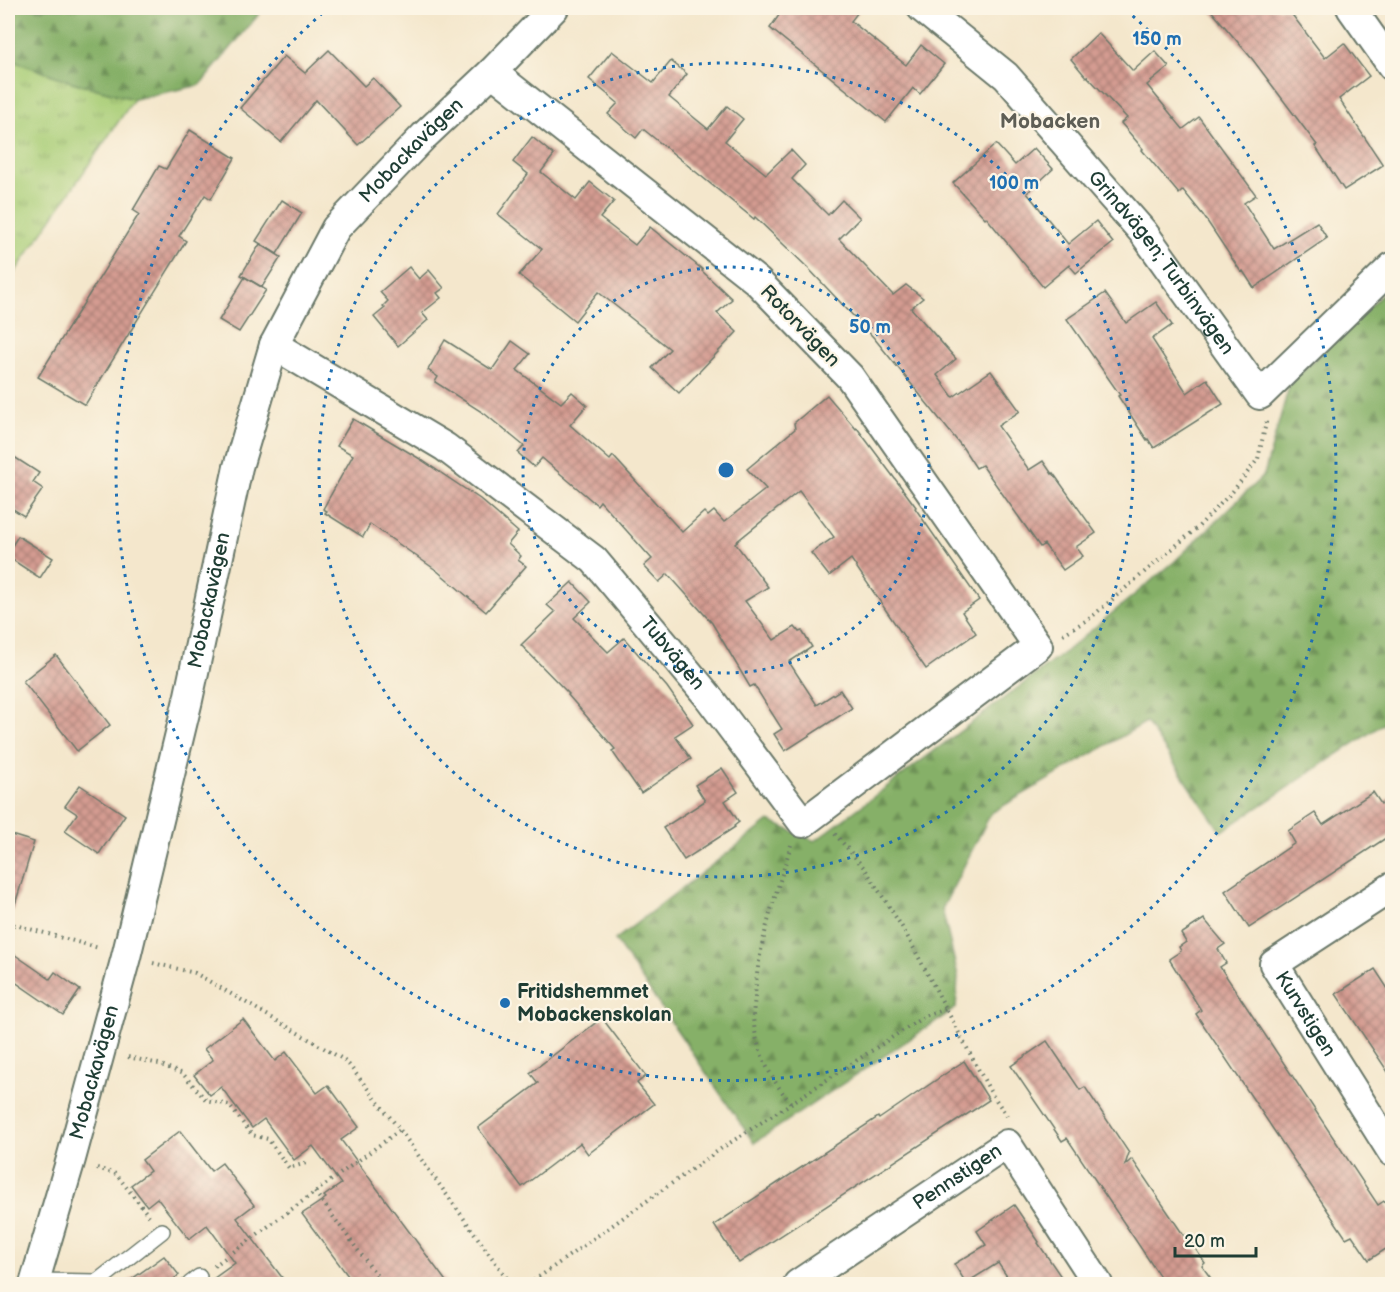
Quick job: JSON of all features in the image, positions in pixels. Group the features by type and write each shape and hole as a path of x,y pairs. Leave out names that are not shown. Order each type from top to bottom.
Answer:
{"street":[{"name":"Mobackavägen","path":"35,1283 126,957 188,700 238,467 274,345 336,228 424,136 492,72 554,8"},
{"name":"Grindvägen; Turbinvägen","path":"922,8 1006,76 1136,224 1260,395"},
{"path":"1351,8 1392,66"},
{"name":"Rotorvägen","path":"492,72 757,281 850,377 1038,646"},
{"path":"1260,395 1392,267"},
{"name":"Tubvägen","path":"274,345 445,447 594,560 810,817"},
{"path":"810,817 1038,646"},
{"name":"Kurvstigen","path":"1392,886 1274,964 1392,1152"},
{"name":"Pennstigen","path":"798,1284 1007,1144 1098,1284"}],"lane":[{"path":"35,1283 97,1282 162,1231"}],"path":[{"path":"1038,646 1089,619 1197,528 1233,491 1258,459 1266,423 1260,395"},
{"path":"791,1103 778,1088 760,1054 753,1023 755,983 766,928 791,845 810,817 865,869 904,930 990,1091 1017,1133 1007,1144"},
{"path":"8,923 74,940 126,957 195,973 341,1059 349,1065 400,1130 511,1284"},
{"path":"529,1284 713,1154 925,1016 946,1009"},
{"path":"101,1051 159,1064 183,1074 206,1100 229,1105 252,1135 268,1139 289,1168 310,1162"},
{"path":"194,1281 400,1130"},
{"path":"71,1159 116,1174 162,1231"},
{"path":"315,1192 383,1284"}],"green space":[{"path":"8,8 264,8 200,85 134,99 72,82 8,59"},
{"path":"8,59 72,82 134,99 8,282"},
{"path":"1392,285 1392,718 1221,832 1146,722 991,813 942,909 958,976 956,1008 754,1143 615,940 769,821 815,841 1065,652 1174,562 1264,475 1290,383"}],"building":[{"path":"784,8 861,8 851,21 906,65 921,45 944,64 920,94 913,88 886,122 770,28"},
{"path":"1209,8 1287,8 1325,58 1344,43 1369,76 1339,99 1383,165 1344,190 1315,146 1317,145 1253,60"},
{"path":"1098,33 1133,71 1155,51 1169,67 1147,85 1183,129 1199,117 1256,195 1244,203 1274,249 1317,222 1327,238 1254,288 1183,190 1179,194 1121,123 1127,118 1071,59"},
{"path":"329,50 364,86 373,78 400,107 358,145 316,100 281,142 240,108 284,56 305,73"},
{"path":"612,51 653,83 671,61 687,74 669,97 708,129 727,106 743,119 725,141 766,174 791,150 805,165 792,179 828,215 842,200 860,218 839,239 893,295 906,285 923,298 911,308 956,359 937,375 953,397 991,371 1020,411 998,426 1029,470 1043,461 1096,533 1076,547 1083,556 1063,570 1044,544 1040,547 982,465 976,468 963,448 874,338 808,268 755,217 754,219 643,129 636,138 608,114 618,103 589,79"},
{"path":"190,130 235,158 211,199 205,195 179,236 186,241 85,405 38,377 139,214 133,210 159,166 166,169"},
{"path":"532,137 554,155 541,172 576,200 590,182 614,201 600,218 635,245 650,227 703,270 732,299 717,313 737,332 679,393 652,368 670,349 598,292 575,321 519,275 542,249 498,214 528,174 513,162"},
{"path":"996,144 1015,165 1034,148 1053,169 1027,193 1068,244 1096,221 1113,243 1076,273 1069,265 1043,287 986,217 953,183"},
{"path":"282,200 302,213 277,254 256,241"},
{"path":"260,244 281,257 262,287 241,275"},
{"path":"409,267 419,279 429,270 444,288 437,293 441,298 422,313 428,320 398,346 374,317 385,308 383,306 388,301 380,292"},
{"path":"245,277 266,290 239,332 219,320"},
{"path":"1105,293 1126,323 1156,302 1172,325 1152,339 1187,393 1207,379 1223,404 1154,448 1067,319"},
{"path":"445,340 492,370 512,341 530,354 517,370 561,403 572,392 587,405 570,425 610,460 613,456 682,532 704,512 708,516 714,511 724,522 766,489 747,469 795,429 794,423 827,395 857,428 916,507 979,600 962,612 976,633 926,669 851,559 829,576 811,553 834,537 799,491 735,543 768,587 745,601 774,640 795,627 799,632 802,631 812,647 789,662 817,705 840,690 852,708 785,751 774,734 782,729 754,685 750,687 712,623 668,574 659,582 644,566 652,559 600,501 597,505 542,458 534,467 518,453 524,446 485,414 435,382 438,377 428,370"},
{"path":"353,419 420,459 480,499 518,532 508,544 521,556 518,560 526,566 486,612 436,570 370,524 363,537 325,513 327,511 323,509 353,455 337,446"},
{"path":"8,453 39,473 33,482 43,489 24,516 8,506"},
{"path":"18,536 53,558 40,578 8,557 8,552"},
{"path":"572,582 591,602 574,618 608,652 624,638 667,687 693,724 675,736 691,759 641,793 612,751 615,749 569,694 521,645 555,612 547,605"},
{"path":"56,655 110,725 77,751 23,681"},
{"path":"722,768 738,792 725,801 739,822 735,827 684,860 663,828 705,801 695,785"},
{"path":"80,785 125,815 99,854 65,831 77,814 65,806"},
{"path":"1373,792 1381,804 1392,796 1392,834 1249,928 1225,891 1295,843 1288,831 1315,813 1323,825"},
{"path":"8,834 34,842 13,911 8,911"},
{"path":"1204,919 1225,944 1218,949 1226,963 1220,967 1378,1205 1384,1201 1392,1214 1392,1245 1369,1260 1352,1235 1346,1238 1196,1014 1201,1010 1169,959 1181,951 1179,947 1186,942 1181,934"},
{"path":"8,950 50,979 55,972 80,990 63,1015 8,977"},
{"path":"1375,969 1392,995 1392,1078 1336,994"},
{"path":"602,1018 646,1076 637,1083 654,1104 588,1154 580,1143 522,1187 478,1128 538,1083 530,1073"},
{"path":"243,1019 275,1061 286,1052 317,1093 328,1085 359,1127 341,1140 448,1284 354,1284 302,1214 326,1198 324,1196 341,1184 313,1146 294,1160 264,1119 252,1128 221,1087 210,1095 194,1075 213,1060 204,1049"},
{"path":"1047,1041 1080,1090 1085,1087 1129,1153 1125,1165 1132,1159 1205,1263 1202,1266 1215,1284 1165,1284 1067,1138 1062,1141 1011,1066"},
{"path":"964,1061 989,1100 739,1263 714,1225 878,1117 879,1119"},
{"path":"180,1131 211,1171 222,1163 254,1205 237,1218 287,1284 206,1284 235,1263 207,1225 189,1239 157,1198 147,1206 131,1185 150,1171 142,1160"},
{"path":"1014,1205 1066,1284 1012,1284 998,1263 966,1283 954,1264 986,1245 977,1231"},
{"path":"164,1256 179,1275 167,1284 125,1284"}],"place":[{"name":"Fritidshemmet Mobackenskolan","path":"505,1003"}],"district":[{"name":"Mobacken","path":"1050,121"}]}
